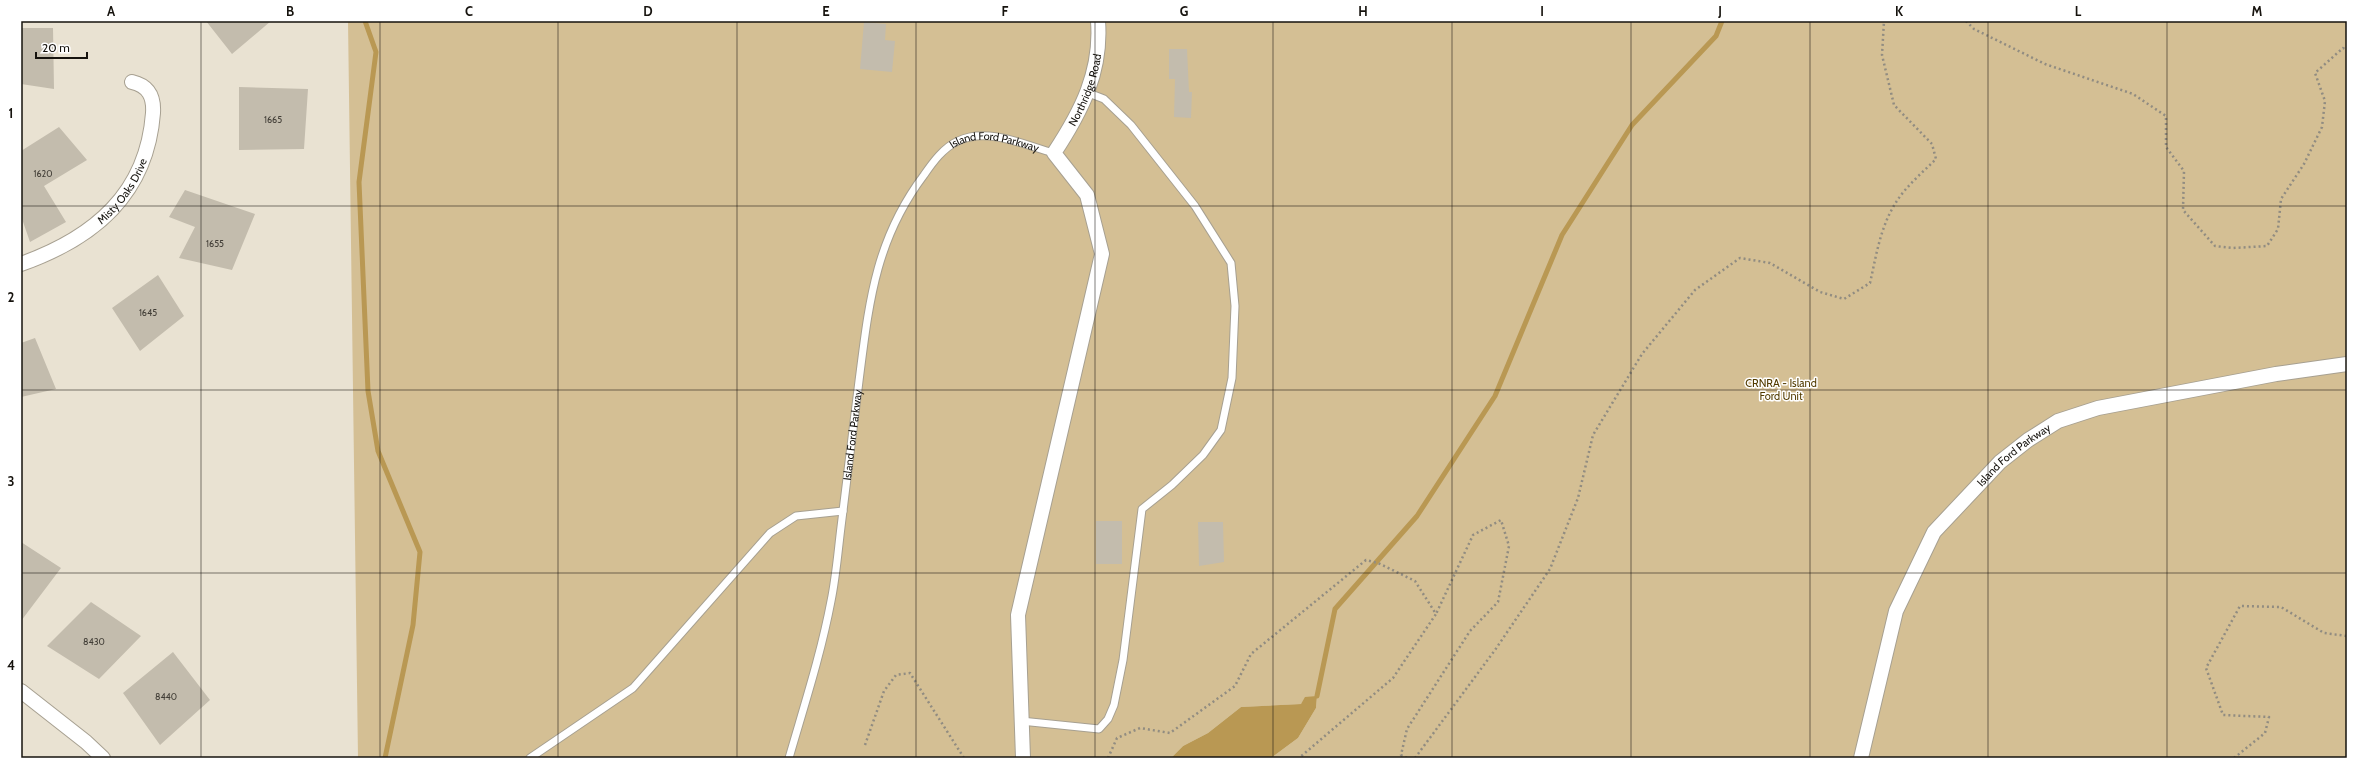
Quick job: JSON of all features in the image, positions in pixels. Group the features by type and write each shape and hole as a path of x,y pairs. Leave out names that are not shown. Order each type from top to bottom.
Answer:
{"street":[{"name":"Northridge Road","path":"1054,153 1076,119 1093,74 1100,42 1098,21"},
{"name":"Misty Oaks Drive","path":"21,264 61,247 93,227 112,211 128,192 142,166 151,138 154,103 148,89 140,84 132,82"},
{"name":"Island Ford Parkway","path":"1023,758 1018,615 1102,254 1087,195 1054,153"},
{"name":"Island Ford Parkway","path":"1861,758 1896,611 1934,532 2006,458 2028,440 2058,421 2098,408 2276,374 2347,364"},
{"path":"21,691 86,742 103,758"}],"lane":[{"path":"1021,721 1099,729 1108,719 1114,706 1123,660 1142,509 1172,485 1203,455 1221,430 1232,378 1235,306 1231,263 1195,206 1131,125 1104,99 1086,92"},
{"name":"Island Ford Parkway","path":"789,758 811,684 831,601 874,280 882,252 895,220 912,190 946,149 959,141 974,136 990,136 1054,153"},
{"path":"530,758 632,688 770,533 796,516 843,511"}],"path":[{"path":"1415,758 1495,650 1550,569 1578,498 1593,435 1642,354 1695,290 1740,258 1770,262 1820,292 1844,298 1870,283 1881,234 1894,205 1936,159 1932,144 1894,105 1882,55 1884,21"},
{"path":"1966,21 1974,29 2045,64 2133,94 2166,116 2166,147 2184,171 2183,210 2215,246 2233,248 2267,246 2278,229 2282,199 2304,164 2322,127 2325,101 2315,73 2343,48 2347,50"},
{"path":"1299,758 1393,678 1436,614 1473,536 1501,520 1509,546 1498,602 1470,631 1407,730 1401,755 1407,758"},
{"path":"1108,758 1117,738 1140,728 1170,733 1235,686 1251,654 1366,560 1378,562 1415,581 1436,614"},
{"path":"2234,758 2265,733 2268,717 2223,715 2206,668 2240,606 2281,607 2324,633 2347,636"},
{"path":"865,745 884,691 896,675 910,673 964,758"}],"green space":[{"name":"CRNRA - Island Ford Unit","path":"348,21 2347,21 2347,758 1271,758 1298,738 1316,708 1317,696 1301,704 1241,707 1208,733 1183,746 1171,758 358,758"}],"shaded area":[{"path":"1317,696 1316,708 1298,738 1271,758 1171,758 1183,746 1208,733 1241,707 1301,704 1305,697"}],"building":[{"path":"206,21 271,21 232,54"},
{"path":"864,22 886,24 885,40 895,41 892,72 860,69"},
{"path":"21,28 53,28 54,89 21,84"},
{"path":"1169,49 1187,49 1189,92 1192,92 1191,118 1174,117 1175,79 1169,79"},
{"path":"239,87 308,89 304,149 239,150"},
{"path":"59,127 87,160 44,186 66,222 30,242 21,216 21,151"},
{"path":"185,190 255,214 232,270 179,258 195,227 169,217"},
{"path":"158,275 184,316 140,351 112,308"},
{"path":"35,338 56,389 21,397 21,343"},
{"path":"1096,521 1122,521 1122,564 1096,564"},
{"path":"1198,522 1223,522 1224,562 1199,566"},
{"path":"21,542 61,568 21,621"},
{"path":"91,602 141,636 99,679 47,646"},
{"path":"173,652 210,700 160,745 123,693"}],"waterway":[{"path":"365,21 376,52 359,182 368,391 378,451 420,552 413,625 385,758"},
{"path":"1317,696 1335,609 1417,516 1495,396 1562,235 1632,125 1716,36 1722,21"}]}
